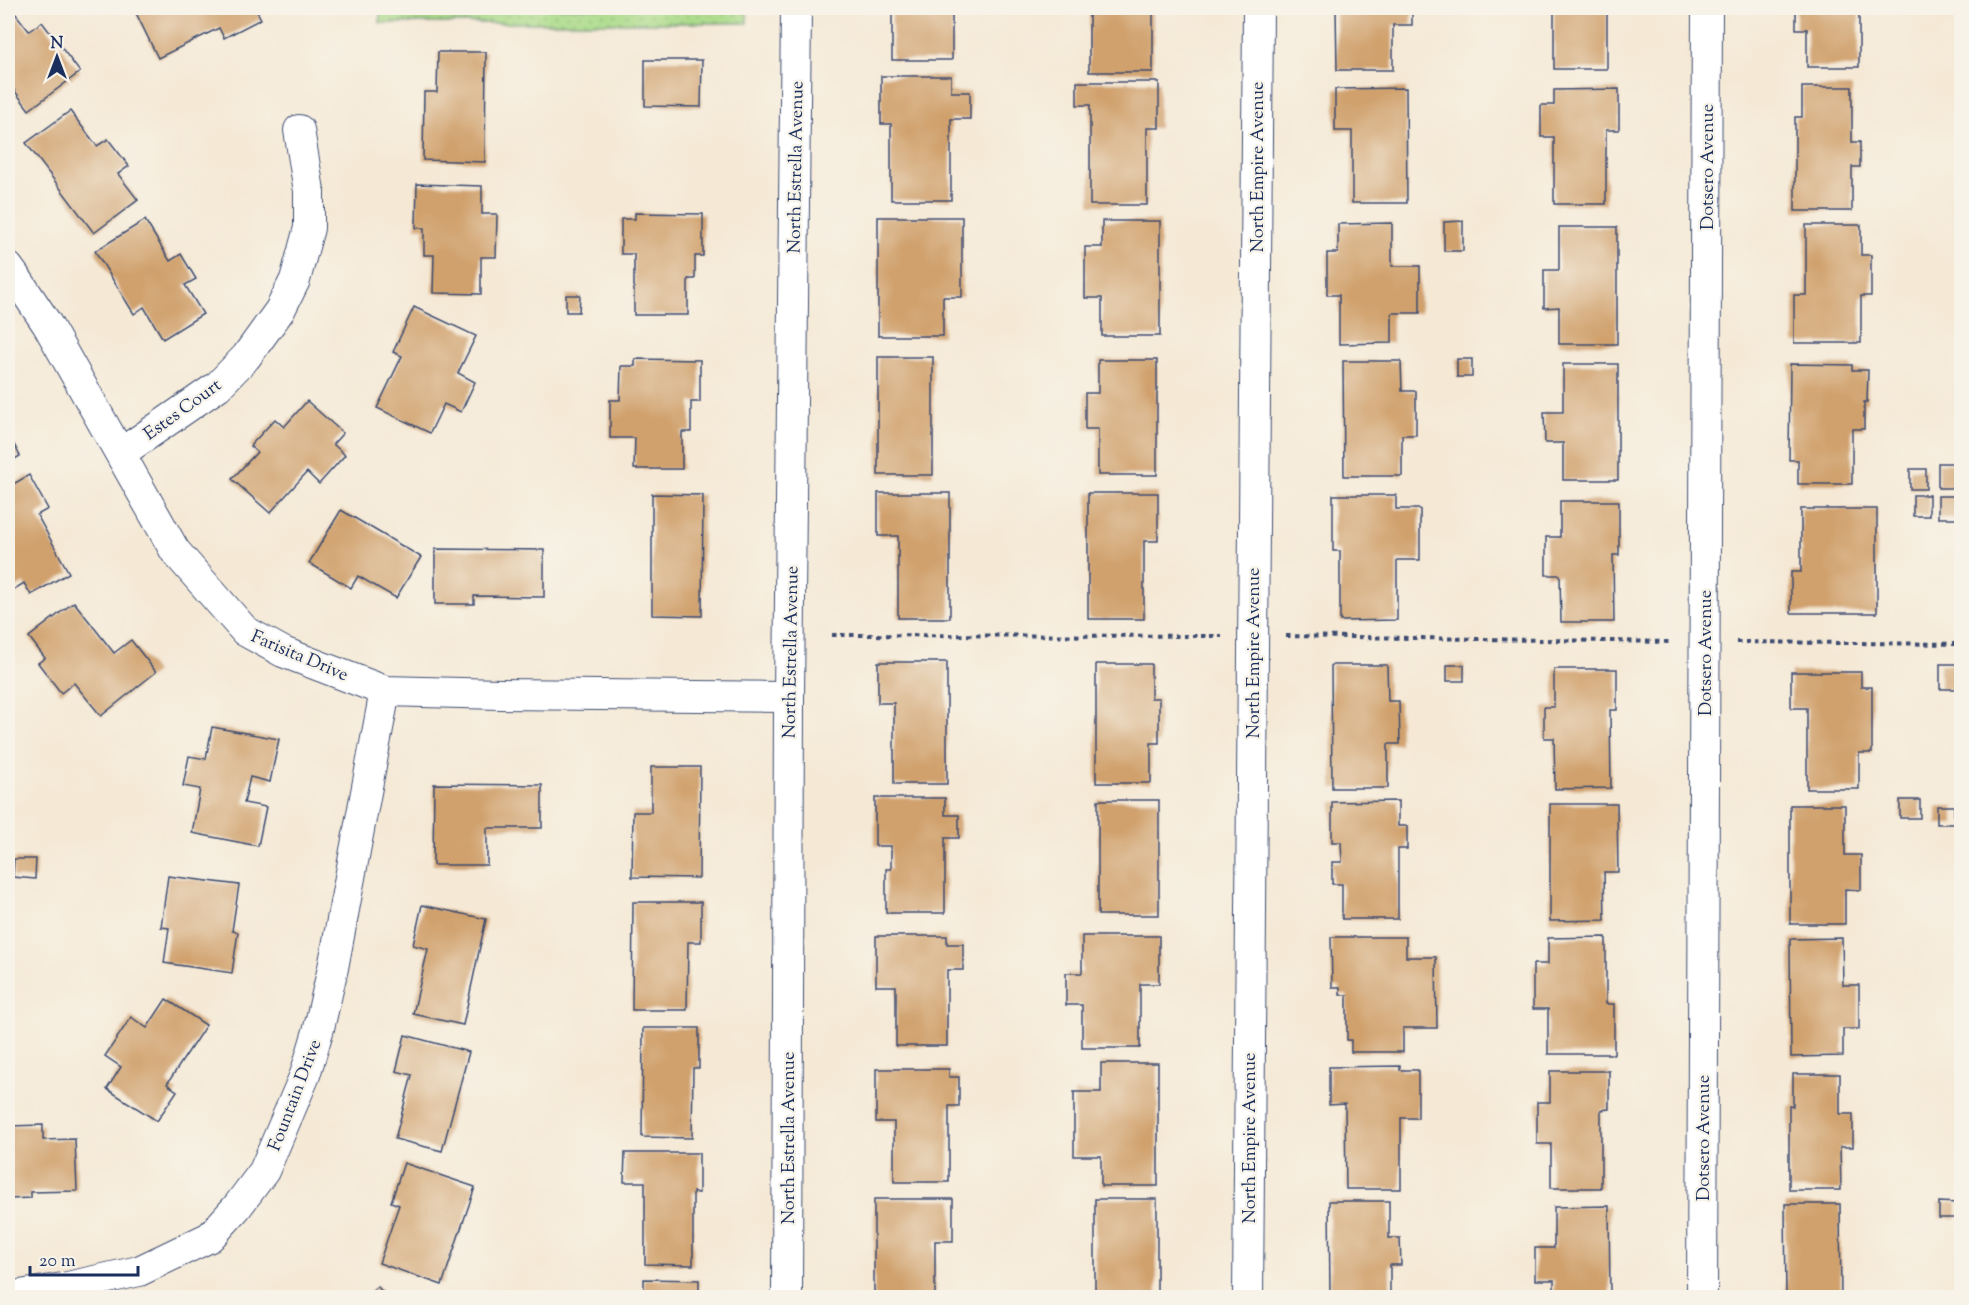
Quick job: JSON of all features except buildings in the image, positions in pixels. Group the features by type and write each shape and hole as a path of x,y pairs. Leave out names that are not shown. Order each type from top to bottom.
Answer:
{"street":[{"name":"North Estrella Avenue","path":"787,1298 789,697 796,8"},
{"name":"North Empire Avenue","path":"1248,1298 1258,8"},
{"name":"Dotsero Avenue","path":"1702,1298 1707,8"},
{"name":"Estes Court","path":"121,453 218,386 246,357 280,310 295,280 309,228 309,191 299,130"},
{"name":"Farisita Drive","path":"8,267 47,324 175,550 245,631 283,652 385,690 500,694 789,697"},
{"name":"Fountain Drive","path":"8,1297 139,1271 210,1237 237,1207 264,1171 305,1075 319,1028 333,968 385,690"}],"path":[{"path":"832,635 1253,636 1962,644"}],"green space":[{"path":"380,8 747,8 747,23 380,23"}]}
